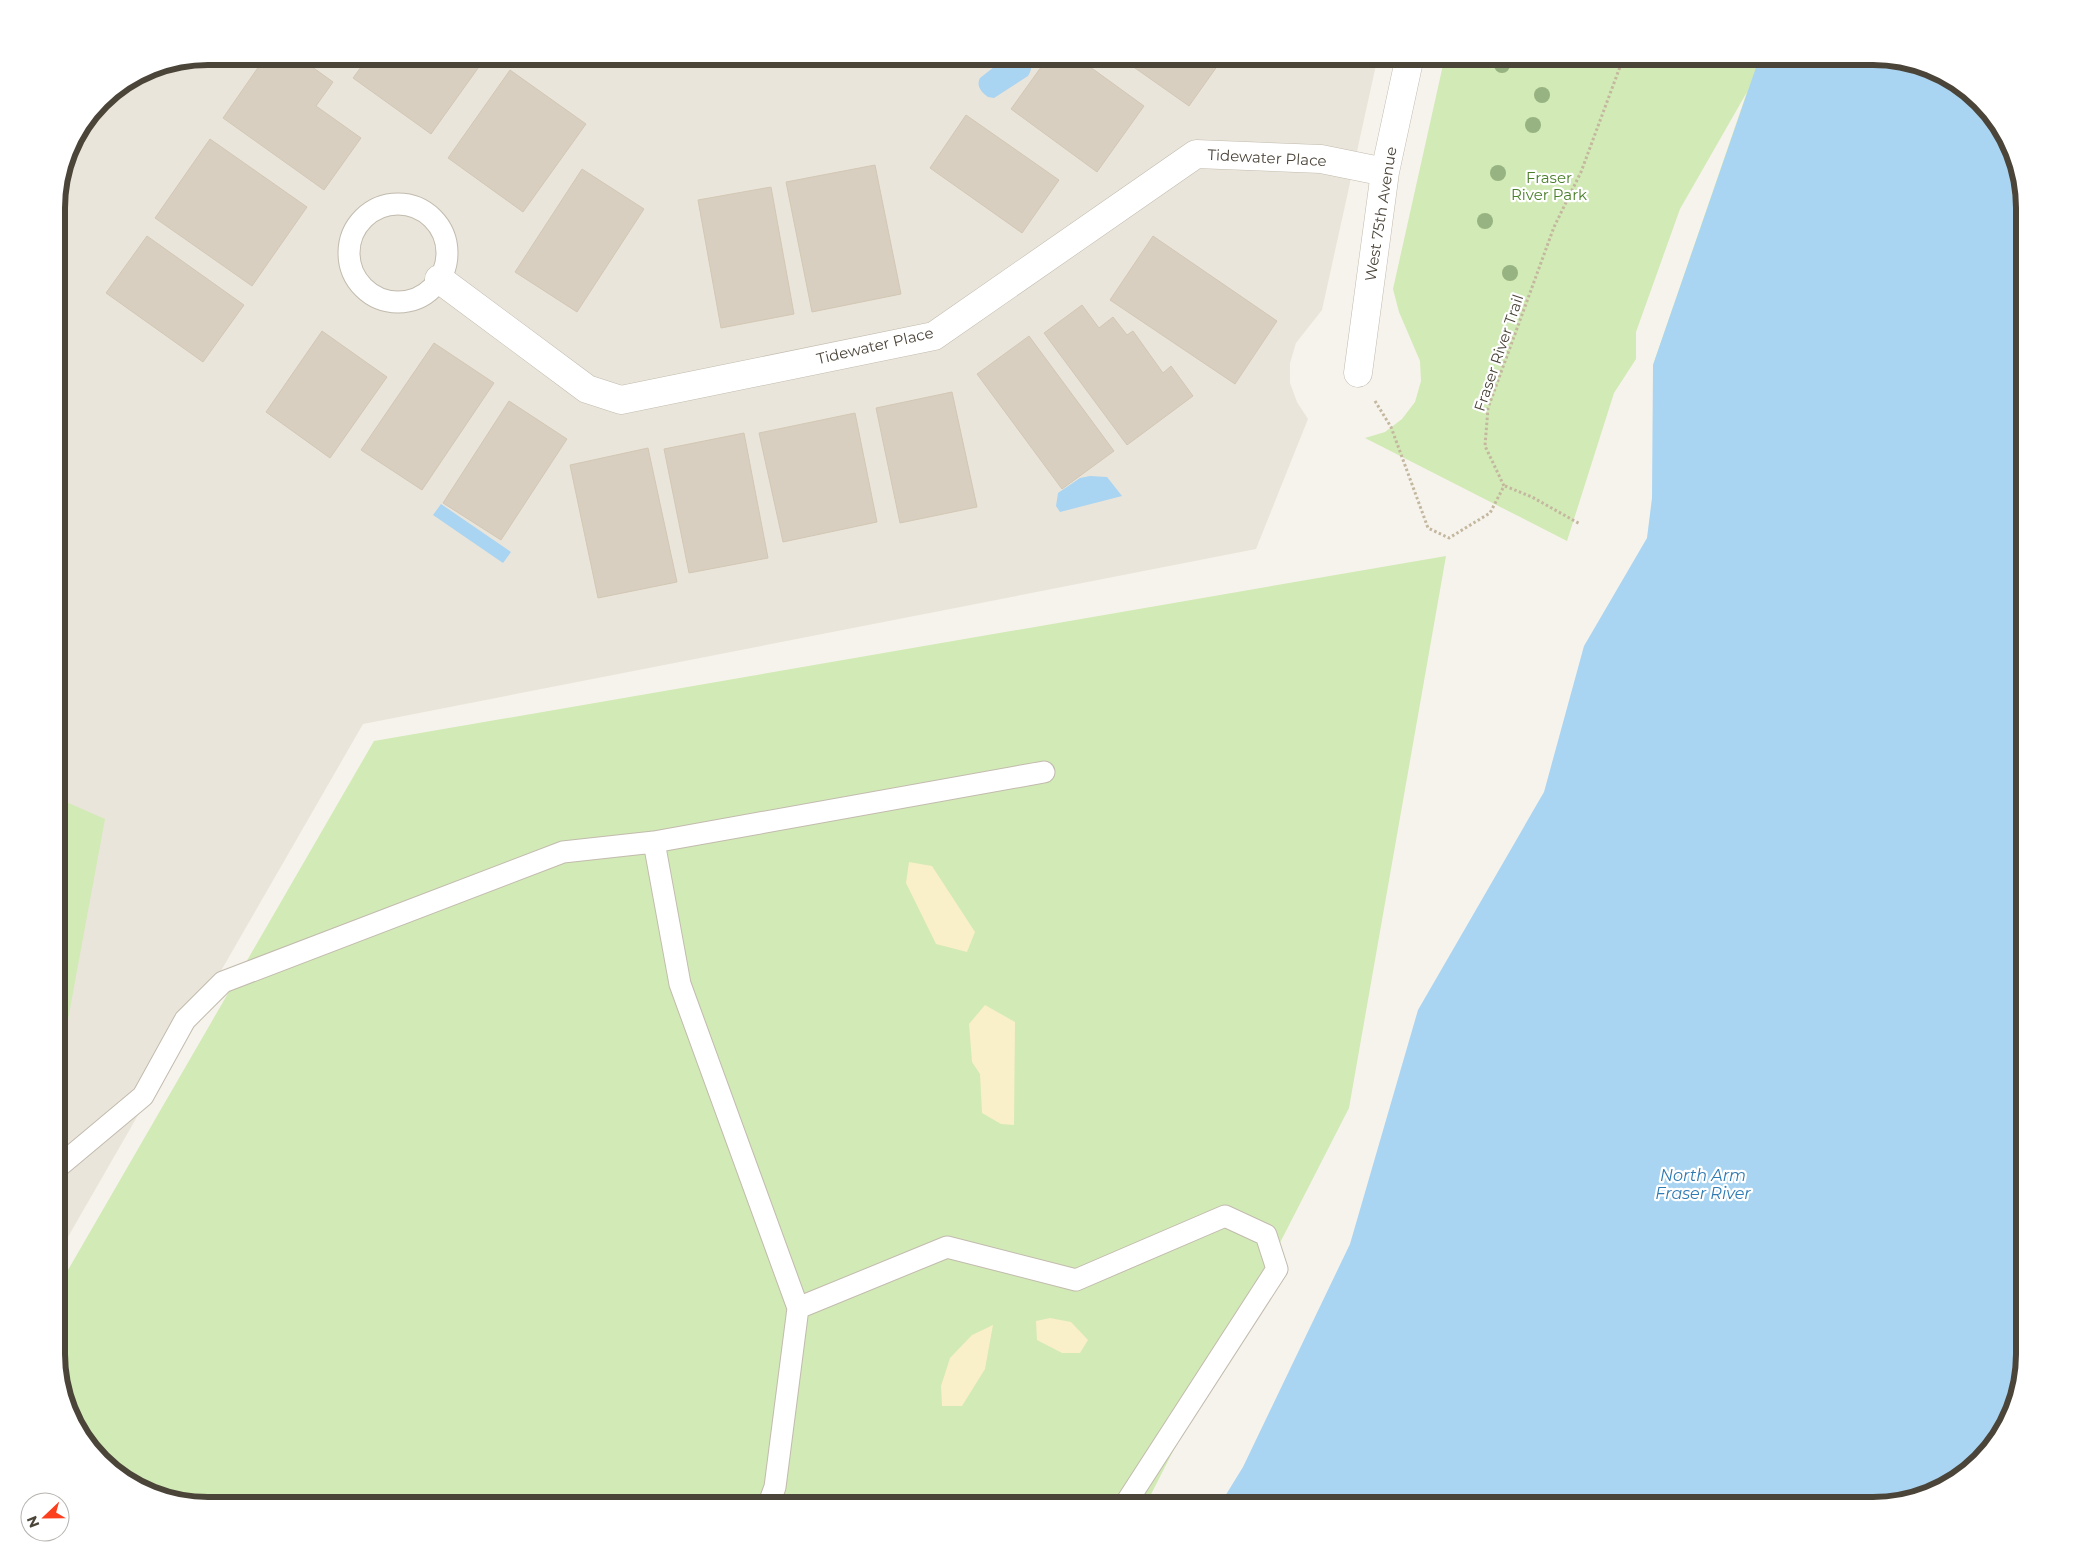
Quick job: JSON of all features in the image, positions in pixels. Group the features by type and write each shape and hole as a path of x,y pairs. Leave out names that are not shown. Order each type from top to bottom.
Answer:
{"street":[{"name":"West 75th Avenue","path":"1358,373 1385,172 1408,65"},
{"name":"Tidewater Place","path":"439,280 587,389 621,400 934,336 1196,154 1321,159 1385,172"}],"lane":[{"path":"390,204 407,204 422,210 434,220 443,233 447,249 446,265 439,280 429,292 414,300 398,302 382,299 367,291 356,279 350,264 349,248 354,232 363,218 375,209 390,204"},
{"path":"65,1161 143,1096 185,1020 223,982 563,852 654,842 1044,772"},
{"path":"654,842 680,984 798,1308 775,1487 771,1497"},
{"path":"798,1308 947,1248 1076,1280 1225,1216 1266,1235 1278,1270 1130,1497"}],"path":[{"name":"Fraser River Trail","path":"1504,486 1485,446 1488,408 1554,227 1581,172 1621,65"},
{"path":"1358,373 1391,427 1428,528 1449,538 1490,513 1504,486 1532,497 1580,524"}],"shaded area":[{"path":"199,65 1376,65 1322,310 1296,343 1290,363 1290,383 1297,402 1308,419 1256,549 363,724 65,1242 65,199 70,171 84,137 107,107 129,89 153,76 171,70"}],"green space":[{"name":"Fraser River Park","path":"1443,65 1837,65 1653,365 1747,92 1680,209 1636,332 1636,359 1614,393 1567,541 1365,438 1385,432 1402,419 1415,402 1421,381 1420,361 1399,312 1393,289"},
{"path":"1446,556 1349,1108 1150,1497 199,1497 162,1489 145,1482 114,1461 95,1441 84,1425 73,1400 68,1382 65,1363 65,1275 374,741"},
{"path":"65,802 105,819 67,1025 65,1025"}],"sand":[{"path":"909,862 932,866 975,932 967,952 936,944 906,883"},
{"path":"985,1005 1015,1022 1014,1125 1001,1124 982,1113 980,1074 972,1062 969,1024"},
{"path":"1050,1318 1071,1322 1088,1340 1080,1353 1062,1353 1037,1340 1036,1321"},
{"path":"993,1325 985,1369 962,1406 942,1406 941,1386 950,1358 972,1335"}],"water":[{"path":"997,65 1031,65 1028,76 994,98 988,97 980,89 980,78"},
{"name":"North Arm Fraser River","path":"1757,65 1873,65 1901,68 1919,73 1944,84 1967,101 1992,129 2005,153 2011,171 2016,208 2016,1363 2008,1400 1997,1425 1986,1441 1960,1467 1944,1478 1919,1489 1882,1497 1225,1497 1243,1467 1350,1244 1418,1010 1544,792 1584,646 1647,538 1652,498 1653,365"},
{"path":"1090,476 1107,477 1122,496 1060,512 1056,506 1058,493 1080,478"},
{"path":"441,504 511,552 503,563 433,515"}],"building":[{"path":"260,65 309,65 333,82 316,106 361,138 324,190 223,118"},
{"path":"362,65 480,65 431,134 353,78"},
{"path":"1043,65 1087,65 1144,106 1097,172 1011,109"},
{"path":"1131,65 1218,65 1189,106"},
{"path":"510,70 586,124 523,212 448,158"},
{"path":"966,115 1059,180 1022,233 930,168"},
{"path":"210,139 307,207 252,286 155,218"},
{"path":"875,165 901,294 812,312 786,182"},
{"path":"582,169 644,209 577,312 515,272"},
{"path":"771,187 794,314 721,328 698,200"},
{"path":"147,236 244,305 203,362 106,293"},
{"path":"1153,236 1277,321 1235,384 1110,300"},
{"path":"1082,305 1099,328 1113,317 1127,335 1133,331 1163,373 1171,366 1193,396 1127,445 1044,333"},
{"path":"322,331 387,377 330,458 266,412"},
{"path":"1029,336 1114,451 1062,489 977,374"},
{"path":"434,343 494,383 422,490 361,450"},
{"path":"952,392 977,507 900,523 876,408"},
{"path":"509,401 567,439 501,540 443,503"},
{"path":"855,413 877,522 783,542 759,433"},
{"path":"744,433 768,558 689,573 664,449"},
{"path":"648,448 677,582 598,598 570,465"}]}
